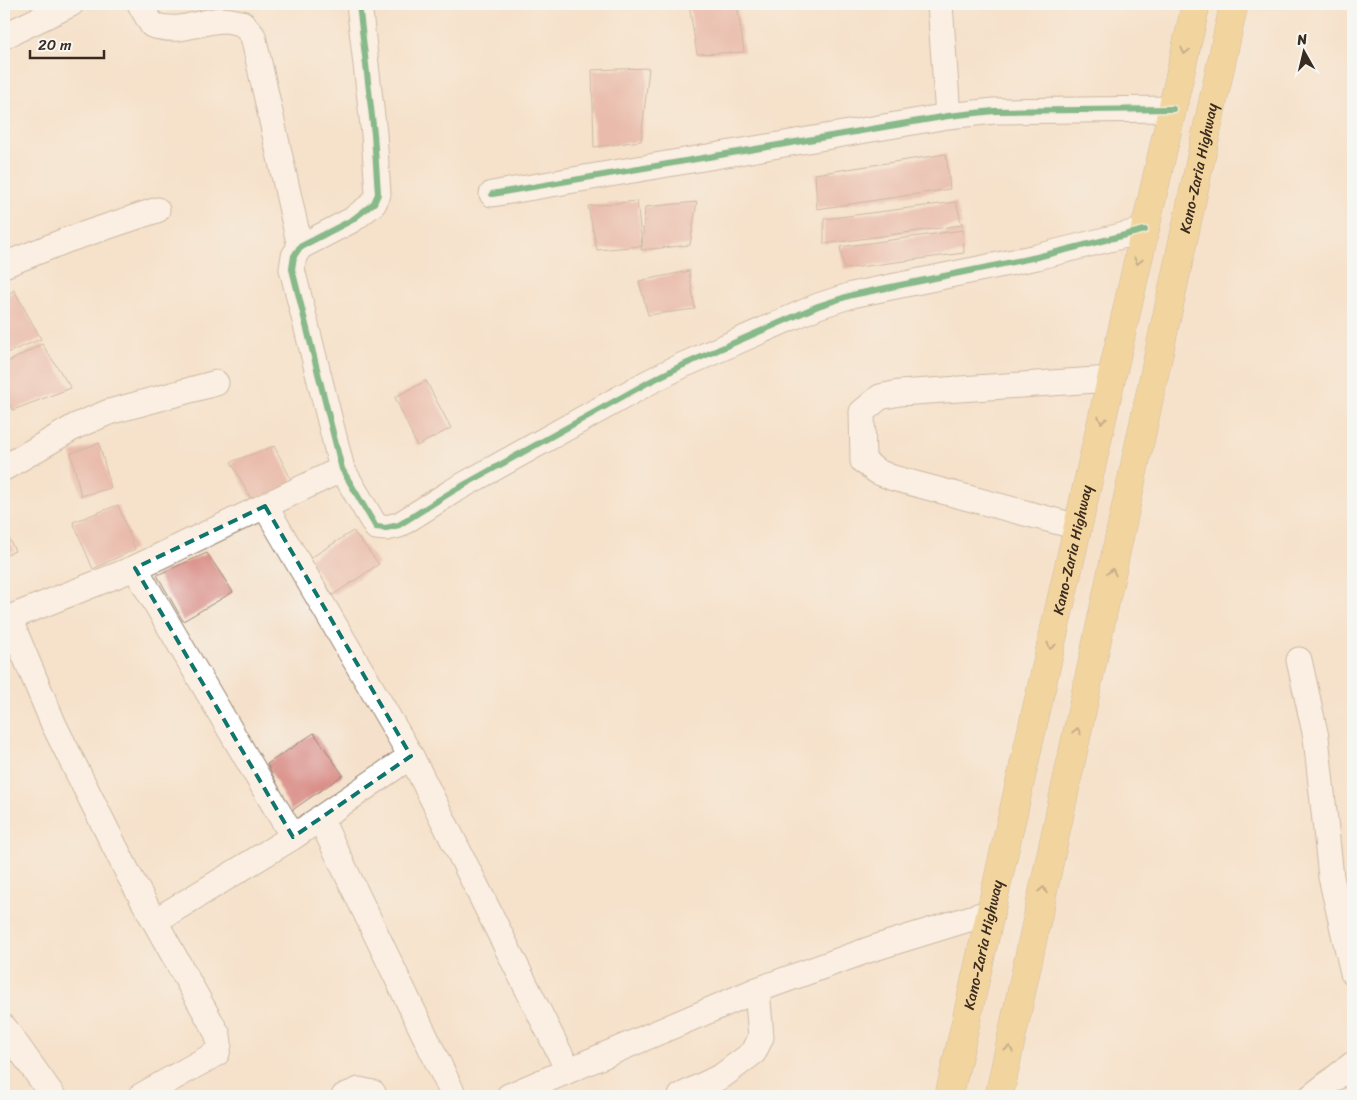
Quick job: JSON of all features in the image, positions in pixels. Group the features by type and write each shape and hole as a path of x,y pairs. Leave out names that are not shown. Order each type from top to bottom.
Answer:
{"highway":[{"name":"Kano-Zaria Highway","path":"949,1096 1196,4"},
{"name":"Kano-Zaria Highway","path":"999,1096 1234,4"}],"street":[{"path":"4,36 71,4"},
{"path":"140,4 152,25 158,27 182,28 223,20 242,23 254,36 300,247"},
{"path":"359,4 374,134 378,194 374,203 352,220 300,247 294,256 292,269 342,469 376,527 386,528 399,525 453,491 649,382 818,306 852,295 1037,257 1145,230"},
{"path":"940,4 948,116"},
{"path":"492,194 948,116 994,111 1173,109"},
{"path":"4,265 67,240 156,210"},
{"path":"1078,527 893,478 878,472 863,461 862,412 880,397 899,393 1111,379"},
{"path":"4,468 76,426 109,412 216,383"},
{"path":"141,1096 216,1053 219,1044 218,1035 129,875 54,725 6,619 135,568 342,469"},
{"path":"265,506 411,756 568,1070"},
{"path":"135,568 293,837"},
{"path":"1299,660 1316,737 1330,877 1353,973"},
{"path":"155,921 293,837 411,756"},
{"path":"320,818 454,1096"},
{"path":"509,1096 757,990 871,949 991,912"},
{"path":"681,1096 722,1076 754,1052 761,1037 757,990"},
{"path":"4,1027 53,1096"},
{"path":"1312,1096 1353,1064"},
{"path":"344,1096 359,1090 372,1093 374,1096"}],"highlighted area":[{"path":"265,506 411,756 293,837 135,568"}],"building":[{"path":"689,4 737,4 744,52 697,54"},
{"path":"649,68 641,141 594,147 592,70"},
{"path":"946,154 950,189 817,209 815,174"},
{"path":"637,201 642,246 597,250 588,206"},
{"path":"697,202 690,245 641,250 645,207"},
{"path":"956,202 962,225 824,244 824,219"},
{"path":"963,230 964,253 844,269 840,247"},
{"path":"689,271 695,309 648,315 639,281"},
{"path":"14,290 41,339 4,354 4,297"},
{"path":"42,344 71,388 13,410 4,396 4,364"},
{"path":"426,381 451,428 417,446 395,397"},
{"path":"99,443 111,488 81,496 71,453"},
{"path":"274,446 295,487 251,499 231,462"},
{"path":"118,505 135,549 93,569 73,522"},
{"path":"4,528 15,551 4,556"},
{"path":"353,531 379,564 333,595 309,559"},
{"path":"207,553 233,592 183,621 157,575"},
{"path":"314,733 343,775 291,811 267,764"}],"cycle path":[{"path":"359,4 374,134 378,194 374,203 352,220 300,247 294,256 292,269 342,469 376,527 386,528 399,525 453,491 649,382 818,306 852,295 1037,257 1145,230"},
{"path":"492,194 948,116 994,111 1173,109"}]}
